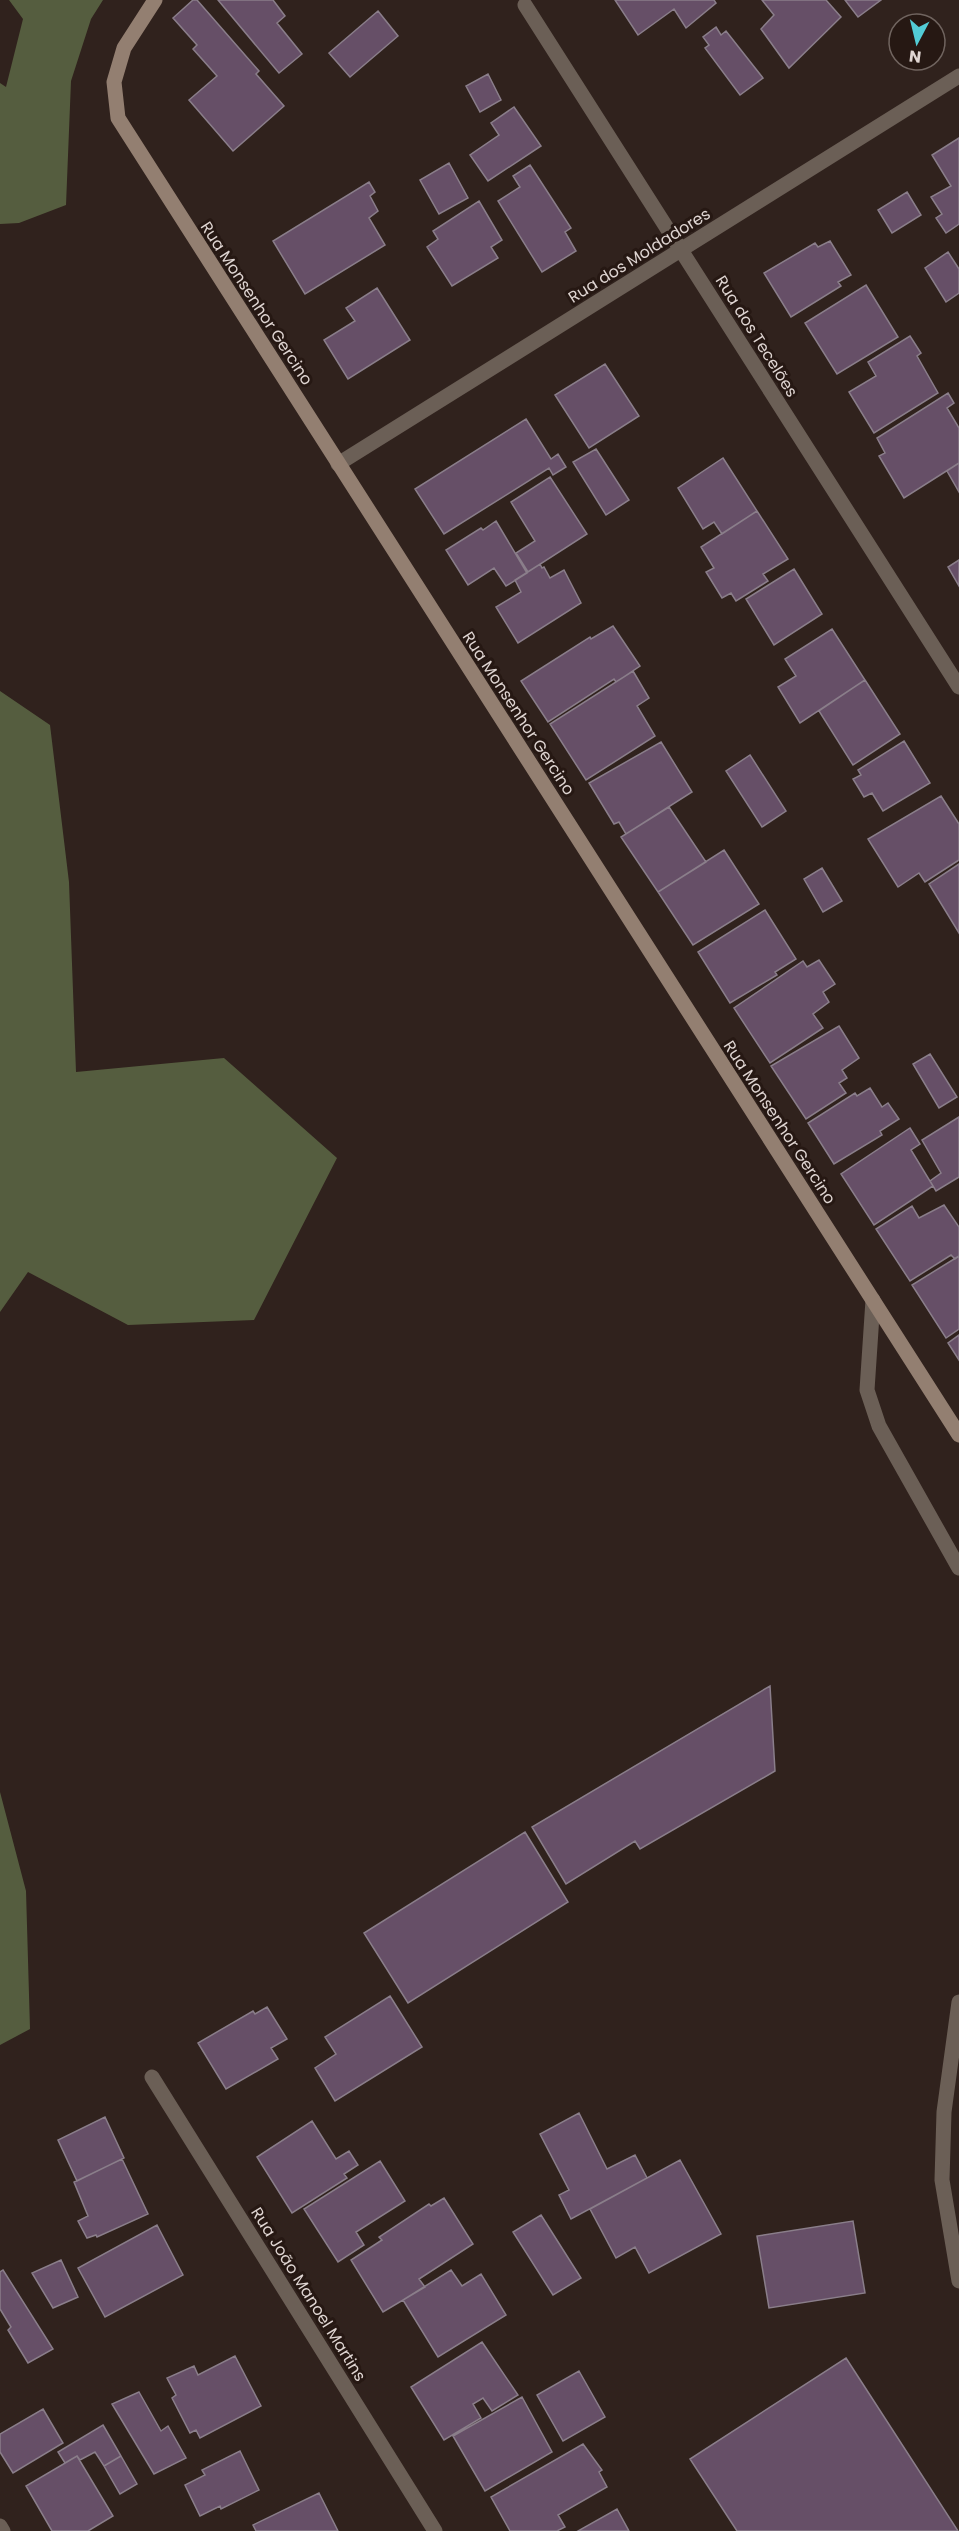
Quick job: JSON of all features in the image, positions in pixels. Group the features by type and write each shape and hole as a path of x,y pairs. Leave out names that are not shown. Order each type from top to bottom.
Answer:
{"main road":[{"name":"Rua Monsenhor Gercino","path":"155,0 124,48 114,82 118,118 959,1435"}],"street":[{"name":"Rua dos Tecelões","path":"525,5 959,687"},
{"name":"Rua dos Moldadores","path":"338,464 959,76"},
{"path":"873,1300 867,1390 879,1426 888,1444 959,1568"},
{"path":"959,2002 944,2112 942,2180 959,2281"},
{"name":"Rua João Manoel Martins","path":"152,2077 435,2531"},
{"path":"0,2526 3,2531"}],"green space":[{"path":"9,0 103,0 91,19 71,81 66,205 19,223 0,224 0,83 6,87 23,19"},
{"path":"0,691 50,725 69,882 76,1072 224,1058 337,1158 254,1320 128,1325 28,1272 0,1312"},
{"path":"0,1792 26,1891 30,2029 0,2045"}],"building":[{"path":"193,0 197,0 259,71 256,74 284,106 233,151 189,100 217,76 193,49 197,45 173,18"},
{"path":"218,0 273,0 285,16 277,23 302,54 279,73"},
{"path":"615,0 714,0 716,3 686,28 674,9 638,35"},
{"path":"762,0 826,0 841,17 789,68 761,29 774,15"},
{"path":"845,0 881,0 858,17"},
{"path":"378,11 398,36 350,77 329,53"},
{"path":"716,27 721,35 726,31 763,78 740,95 705,48 709,45 703,37"},
{"path":"488,74 501,100 480,112 466,86"},
{"path":"514,107 541,146 488,181 470,155 499,135 491,123"},
{"path":"959,138 959,224 946,233 936,218 942,214 931,197 951,186 932,155"},
{"path":"449,163 468,198 439,214 420,180"},
{"path":"530,165 571,228 565,232 576,251 542,272 498,201 520,187 513,176"},
{"path":"369,182 375,192 370,196 378,211 369,218 385,245 305,294 273,241"},
{"path":"907,192 921,215 892,233 878,210"},
{"path":"479,201 502,240 491,247 498,258 452,286 427,247 438,239 433,231"},
{"path":"830,241 851,275 838,282 841,286 791,317 764,273 815,243 818,247"},
{"path":"948,252 959,269 959,293 946,302 925,268"},
{"path":"866,285 898,337 837,374 805,323"},
{"path":"377,288 410,340 348,379 324,340 355,321 346,308"},
{"path":"910,336 921,353 917,356 938,393 874,433 849,392 876,376 868,362"},
{"path":"605,364 639,416 589,448 555,395"},
{"path":"948,393 954,403 947,408 959,428 959,463 904,498 879,456 885,453 877,438"},
{"path":"526,419 551,459 558,454 566,467 553,475 549,468 444,534 415,489"},
{"path":"596,449 629,500 606,515 573,462"},
{"path":"723,458 757,511 722,534 714,522 703,529 678,488"},
{"path":"959,463 959,492 947,471"},
{"path":"550,477 587,534 528,572 516,553 535,541 511,502"},
{"path":"757,511 788,559 763,574 768,581 736,601 731,593 722,598 706,572 714,568 701,547"},
{"path":"496,521 527,573 506,586 494,568 468,585 446,550"},
{"path":"959,560 959,586 948,567"},
{"path":"540,564 550,578 564,570 581,603 518,643 496,607 521,592 515,580"},
{"path":"794,569 822,614 774,645 746,599"},
{"path":"613,626 640,666 616,682 614,679 548,722 521,681 590,637 591,639"},
{"path":"832,629 865,680 800,723 778,687 796,676 785,659"},
{"path":"633,671 649,698 637,706 655,736 586,780 550,724"},
{"path":"865,680 900,734 853,765 819,711"},
{"path":"904,741 930,783 883,811 872,793 864,797 853,779 861,775 858,770"},
{"path":"661,742 692,792 626,834 619,822 614,824 589,783"},
{"path":"750,755 786,811 762,827 726,771"},
{"path":"941,796 959,824 959,860 925,882 919,873 898,887 868,839"},
{"path":"669,807 706,862 658,892 621,837"},
{"path":"724,850 759,904 693,945 658,892"},
{"path":"959,864 959,933 929,884"},
{"path":"822,868 842,901 823,912 804,879"},
{"path":"765,910 796,959 775,972 777,975 730,1003 698,952"},
{"path":"819,960 835,984 823,992 829,1002 813,1014 823,1028 770,1063 734,1008 803,961 807,967"},
{"path":"839,1026 859,1058 842,1070 847,1078 839,1083 846,1093 806,1119 771,1066"},
{"path":"930,1054 957,1097 939,1108 913,1064"},
{"path":"870,1088 882,1107 888,1103 899,1119 880,1131 882,1135 834,1164 808,1123 855,1093 857,1096"},
{"path":"959,1117 959,1177 936,1191 930,1181 941,1173 922,1140"},
{"path":"910,1128 920,1144 911,1150 933,1186 874,1225 841,1174"},
{"path":"944,1205 959,1227 959,1256 955,1259 951,1255 910,1281 876,1229 912,1206 919,1218"},
{"path":"959,1256 959,1329 946,1338 912,1285"},
{"path":"959,1335 959,1360 948,1343"},
{"path":"770,1686 775,1771 640,1849 635,1841 566,1884 532,1827"},
{"path":"525,1832 568,1902 408,2003 364,1933"},
{"path":"390,1996 422,2047 335,2101 315,2068 336,2054 325,2037"},
{"path":"267,2007 287,2039 271,2048 278,2059 226,2089 198,2043 253,2011 255,2014"},
{"path":"579,2113 607,2169 635,2155 647,2178 571,2219 559,2195 569,2190 540,2134"},
{"path":"105,2117 124,2158 77,2181 58,2140"},
{"path":"312,2121 336,2159 349,2151 358,2165 344,2174 347,2178 292,2213 257,2157"},
{"path":"122,2159 148,2214 97,2237 96,2235 87,2238 78,2221 88,2216 74,2182"},
{"path":"680,2160 721,2234 649,2273 635,2247 616,2258 590,2209"},
{"path":"380,2161 405,2201 356,2232 364,2245 338,2262 304,2209"},
{"path":"444,2198 473,2244 419,2279 425,2287 383,2312 351,2260 382,2240 379,2237 429,2204 431,2206"},
{"path":"541,2215 581,2278 553,2295 513,2232"},
{"path":"853,2221 865,2293 769,2308 757,2236"},
{"path":"157,2225 183,2275 105,2317 78,2268"},
{"path":"61,2260 78,2297 53,2308 32,2273"},
{"path":"3,2270 53,2349 28,2363 8,2330 11,2327 0,2309 0,2272"},
{"path":"451,2270 462,2286 481,2274 506,2315 438,2357 403,2300"},
{"path":"482,2342 518,2395 492,2411 483,2398 473,2404 481,2418 444,2440 411,2387"},
{"path":"235,2356 261,2406 200,2438 196,2430 190,2433 172,2398 176,2395 167,2378 194,2366 198,2375"},
{"path":"846,2358 958,2531 737,2531 690,2459"},
{"path":"579,2371 605,2417 563,2441 537,2395"},
{"path":"139,2392 161,2431 168,2426 186,2458 154,2474 112,2404"},
{"path":"522,2397 552,2452 485,2491 453,2436"},
{"path":"43,2409 63,2443 13,2473 0,2452 0,2434"},
{"path":"103,2425 121,2456 104,2466 95,2452 80,2460 77,2456 65,2463 58,2452"},
{"path":"583,2444 602,2470 599,2472 607,2487 558,2515 565,2527 557,2531 510,2531 491,2497"},
{"path":"240,2451 259,2490 221,2509 220,2506 200,2516 185,2485 205,2475 202,2470"},
{"path":"77,2456 113,2516 88,2531 52,2531 26,2486"},
{"path":"121,2456 137,2484 120,2494 104,2466"},
{"path":"319,2493 338,2531 256,2531 253,2525"},
{"path":"617,2509 629,2531 578,2531"}]}
